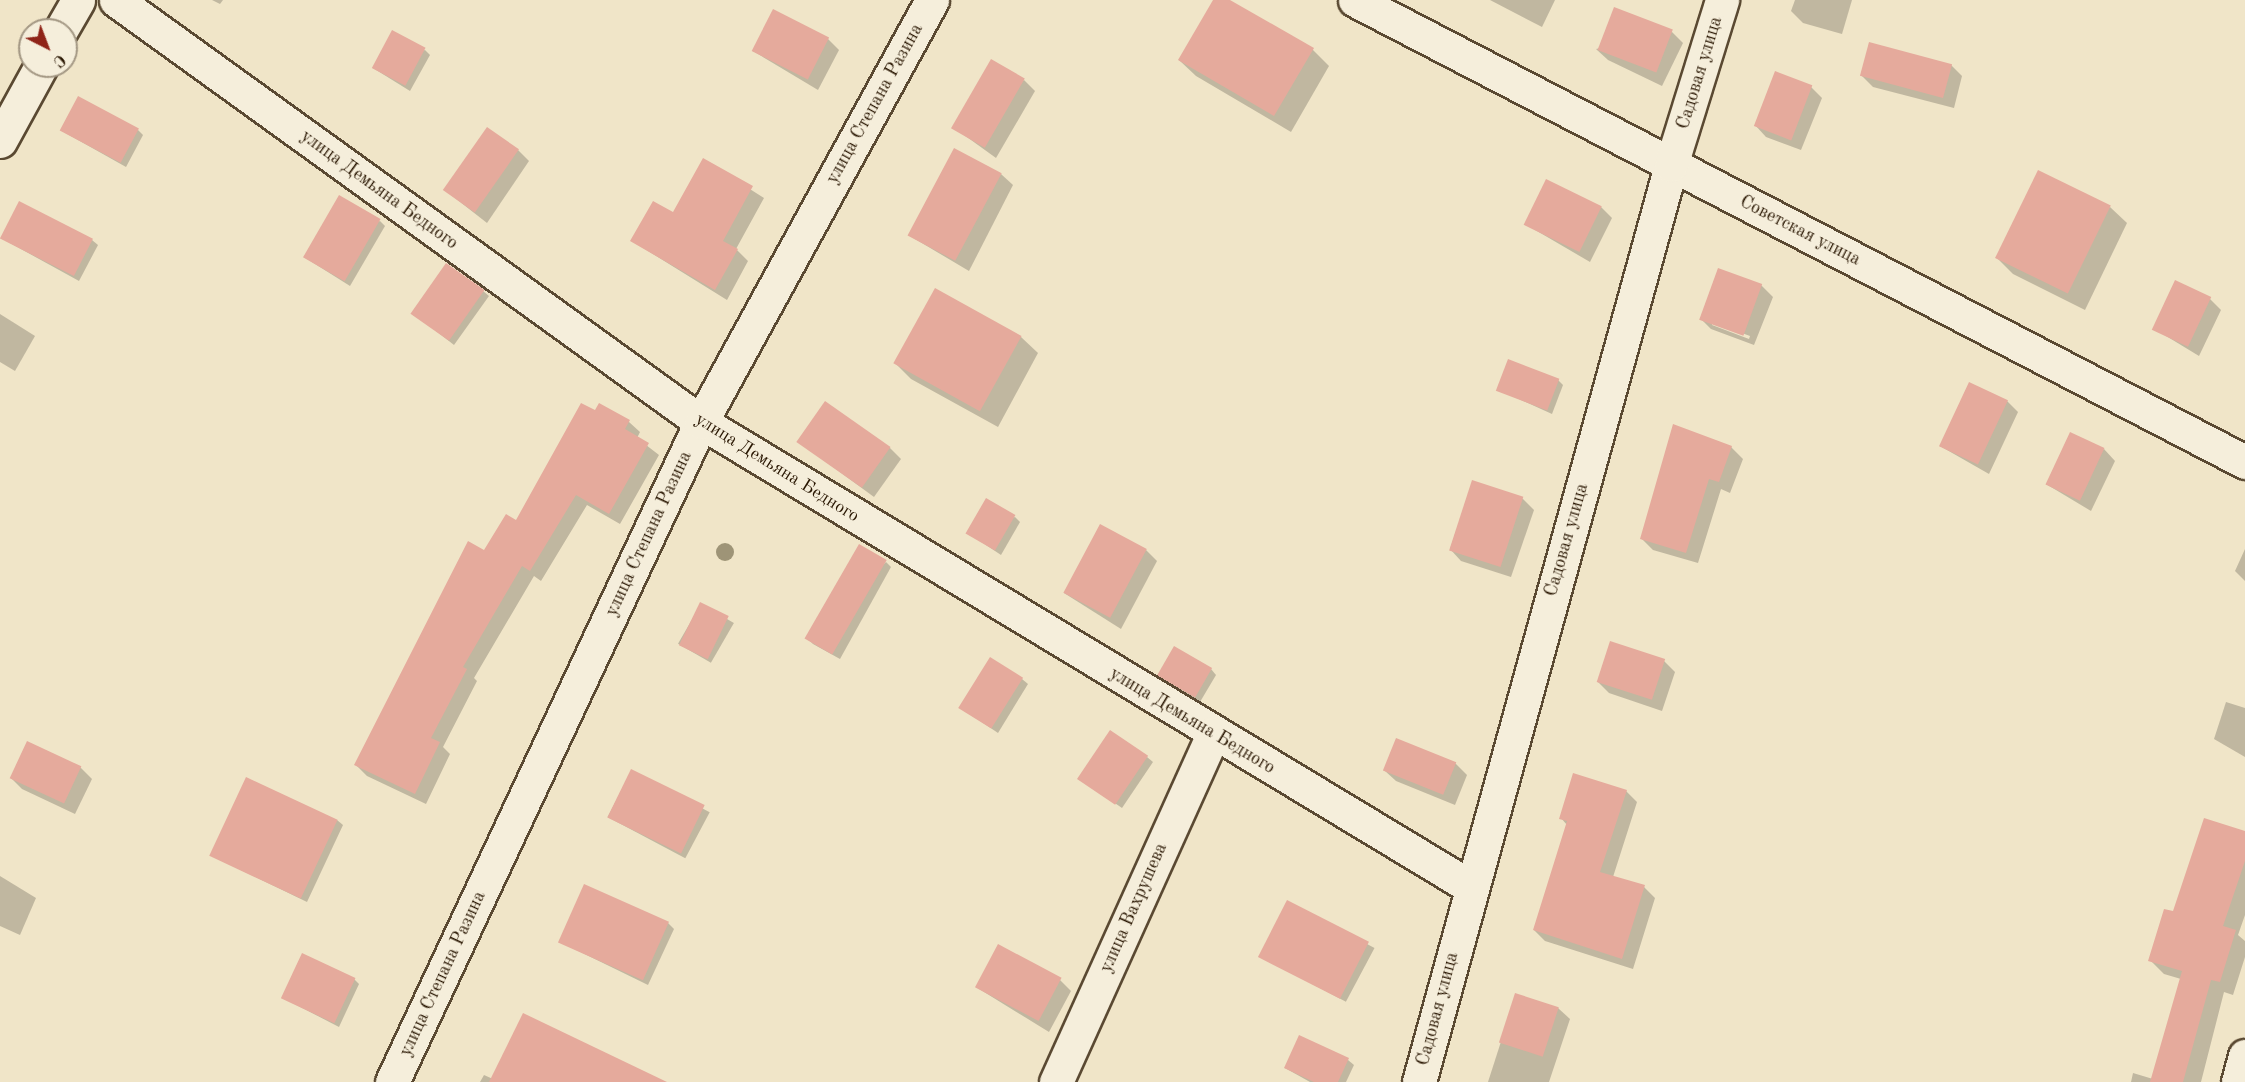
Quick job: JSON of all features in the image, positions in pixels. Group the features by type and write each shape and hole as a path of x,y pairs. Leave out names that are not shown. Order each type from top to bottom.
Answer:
{"street":[{"path":"68,18 78,0"},
{"name":"улица Демьяна Бедного","path":"116,0 701,422 1213,734 1471,887"},
{"name":"улица Степана Разина","path":"392,1082 701,422 932,0"},
{"name":"Советская улица","path":"1355,0 2245,462"},
{"name":"Садовая улица","path":"1419,1082 1671,165 1722,0"},
{"path":"0,141 34,78"},
{"name":"улица Вахрушева","path":"1056,1082 1213,734"},
{"path":"2238,1082 2245,1056"}],"building":[{"path":"1213,0 1230,0 1314,48 1274,116 1178,60"},
{"path":"1614,7 1673,30 1656,73 1598,50"},
{"path":"773,9 829,38 808,79 752,51"},
{"path":"392,30 426,48 405,86 372,68"},
{"path":"1869,42 1952,64 1943,98 1860,76"},
{"path":"991,59 1025,78 985,148 951,128"},
{"path":"1775,71 1812,85 1791,140 1754,126"},
{"path":"78,96 139,128 121,163 60,130"},
{"path":"487,127 519,149 475,212 443,190"},
{"path":"954,148 1002,173 955,261 908,235"},
{"path":"703,158 753,186 723,241 738,249 715,290 630,241 653,201 673,212"},
{"path":"2038,170 2111,206 2068,294 1995,258"},
{"path":"1546,179 1602,206 1579,252 1524,225"},
{"path":"339,195 381,219 345,281 303,257"},
{"path":"19,201 93,239 74,276 0,238"},
{"path":"446,263 485,290 449,341 410,314"},
{"path":"1718,268 1762,284 1743,336 1699,320"},
{"path":"2175,280 2211,297 2188,347 2152,330"},
{"path":"935,288 1022,336 980,411 893,363"},
{"path":"1508,359 1559,379 1547,410 1496,391"},
{"path":"1969,382 2008,400 1978,465 1939,446"},
{"path":"825,401 891,447 862,488 796,442"},
{"path":"581,403 595,410 599,403 630,420 625,429 649,443 609,514 576,495 530,571 522,566 463,667 467,669 431,738 440,742 415,794 354,765 468,541 484,550 506,514 516,520"},
{"path":"1673,424 1732,446 1719,482 1709,479 1686,553 1640,539"},
{"path":"2070,432 2104,448 2080,501 2045,485"},
{"path":"1472,480 1523,497 1500,567 1449,550"},
{"path":"986,498 1015,515 995,551 966,534"},
{"path":"1100,524 1147,549 1110,618 1063,593"},
{"path":"859,544 887,560 832,654 804,638"},
{"path":"700,602 729,616 708,659 679,645"},
{"path":"1610,641 1665,659 1652,700 1597,682"},
{"path":"1174,646 1212,668 1195,697 1157,675"},
{"path":"990,657 1023,678 991,729 958,708"},
{"path":"1110,730 1148,756 1115,805 1077,779"},
{"path":"1396,738 1456,762 1443,795 1383,770"},
{"path":"27,741 81,766 64,804 10,778"},
{"path":"631,769 705,805 681,853 607,818"},
{"path":"1573,773 1627,790 1600,872 1645,885 1622,959 1533,930 1567,821 1559,819"},
{"path":"246,777 338,820 301,899 209,856"},
{"path":"2204,818 2245,831 2245,861 2223,926 2236,930 2220,982 2211,980 2183,1082 2150,1082 2182,971 2148,961 2164,909 2173,911"},
{"path":"584,884 669,922 643,980 558,942"},
{"path":"1287,900 1369,942 1340,999 1258,957"},
{"path":"998,944 1062,978 1039,1021 975,987"},
{"path":"302,953 355,978 334,1023 281,998"},
{"path":"1515,993 1559,1007 1543,1057 1499,1042"},
{"path":"523,1013 667,1082 489,1082"},
{"path":"1299,1035 1349,1058 1338,1082 1314,1082 1284,1068"}]}
